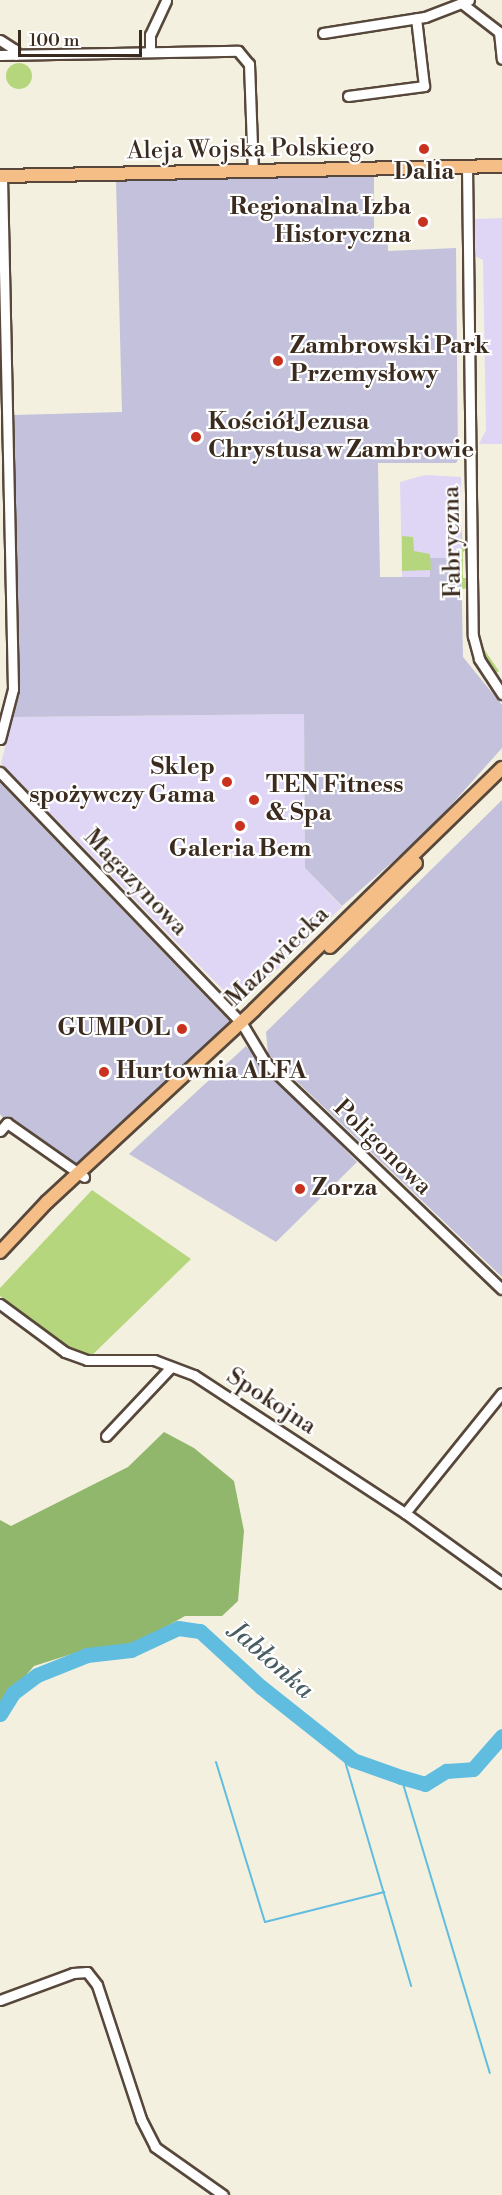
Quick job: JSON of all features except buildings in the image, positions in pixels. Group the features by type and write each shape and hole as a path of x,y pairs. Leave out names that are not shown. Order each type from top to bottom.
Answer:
{"main road":[{"name":"Aleja Wojska Polskiego","path":"1,176 502,166"},
{"name":"Mazowiecka","path":"243,1025 502,768"},
{"name":"Mazowiecka","path":"0,1252 243,1025 502,777"}],"street":[{"path":"150,52 150,35 166,0"},
{"path":"323,33 416,18 467,2 499,32 502,58"},
{"path":"348,96 424,86 416,18"},
{"path":"0,40 14,49 16,55"},
{"path":"0,56 228,49 245,57 249,64 253,171"},
{"name":"Fabryczna","path":"467,166 473,636 479,659 502,694"},
{"path":"0,739 13,689 1,176"},
{"name":"Magazynowa","path":"0,772 243,1025"},
{"name":"Poligonowa","path":"243,1025 270,1066 502,1289"},
{"path":"0,1131 7,1123 82,1174"},
{"name":"Spokojna","path":"0,1304 65,1352 87,1360 143,1359 194,1375 405,1513 502,1582"},
{"path":"106,1436 171,1367"},
{"path":"405,1513 502,1393"},
{"path":"0,2000 73,1973 87,1971 97,1985 141,2119 154,2147 223,2195"}],"shaded area":[{"path":"374,175 374,231 387,231 388,251 456,248 458,460 456,463 378,463 380,577 430,577 430,558 461,558 463,657 502,705 502,748 428,831 342,906 305,868 304,714 13,717 20,689 14,415 122,412 116,180"},
{"path":"502,218 502,444 479,444 486,430 483,260 475,256 474,219"},
{"path":"425,475 461,477 461,558 431,558 431,577 402,577 400,482"},
{"path":"304,714 305,868 342,907 243,1002 235,1002 1,763 13,717"},
{"path":"0,783 232,1024 77,1171 7,1123 0,1114"},
{"path":"502,800 502,1277 268,1054 266,1032"},
{"path":"246,1046 357,1162 276,1242 129,1154"}],"green space":[{"path":"19,63 28,67 32,76 28,85 19,89 10,85 6,76 10,67"},
{"path":"461,524 463,549 468,549 463,552 463,578 468,578 469,587 464,589 462,589"},
{"path":"402,536 413,537 414,551 430,554 431,570 402,571"},
{"path":"479,642 499,671 495,674 484,658"},
{"path":"92,1190 191,1259 87,1360 65,1352 0,1296 0,1288"},
{"path":"164,1432 194,1448 234,1481 244,1531 238,1601 222,1616 185,1616 135,1644 78,1652 34,1666 0,1705 0,1520 11,1526 128,1467"}],"waterway":[{"name":"Jabłonka","path":"0,1714 13,1693 37,1675 87,1655 131,1650 178,1628 200,1631 261,1687 353,1760 401,1777 425,1784 446,1771 473,1769 502,1736"},
{"path":"342,1751 411,1986"},
{"path":"216,1762 265,1922 384,1892"},
{"path":"401,1777 490,2073"}],"place":[{"name":"Dalia","path":"424,149"},
{"name":"Regionalna Izba Historyczna","path":"423,222"},
{"name":"Zambrowski Park Przemysłowy","path":"278,361"},
{"name":"Kościół Jezusa Chrystusa w Zambrowie","path":"196,437"},
{"name":"Sklep spożywczy Gama","path":"227,782"},
{"name":"TEN Fitness & Spa","path":"254,800"},
{"name":"Galeria Bem","path":"240,826"},
{"name":"GUMPOL","path":"182,1029"},
{"name":"Hurtownia ALFA","path":"104,1072"},
{"name":"Zorza","path":"300,1189"}]}
